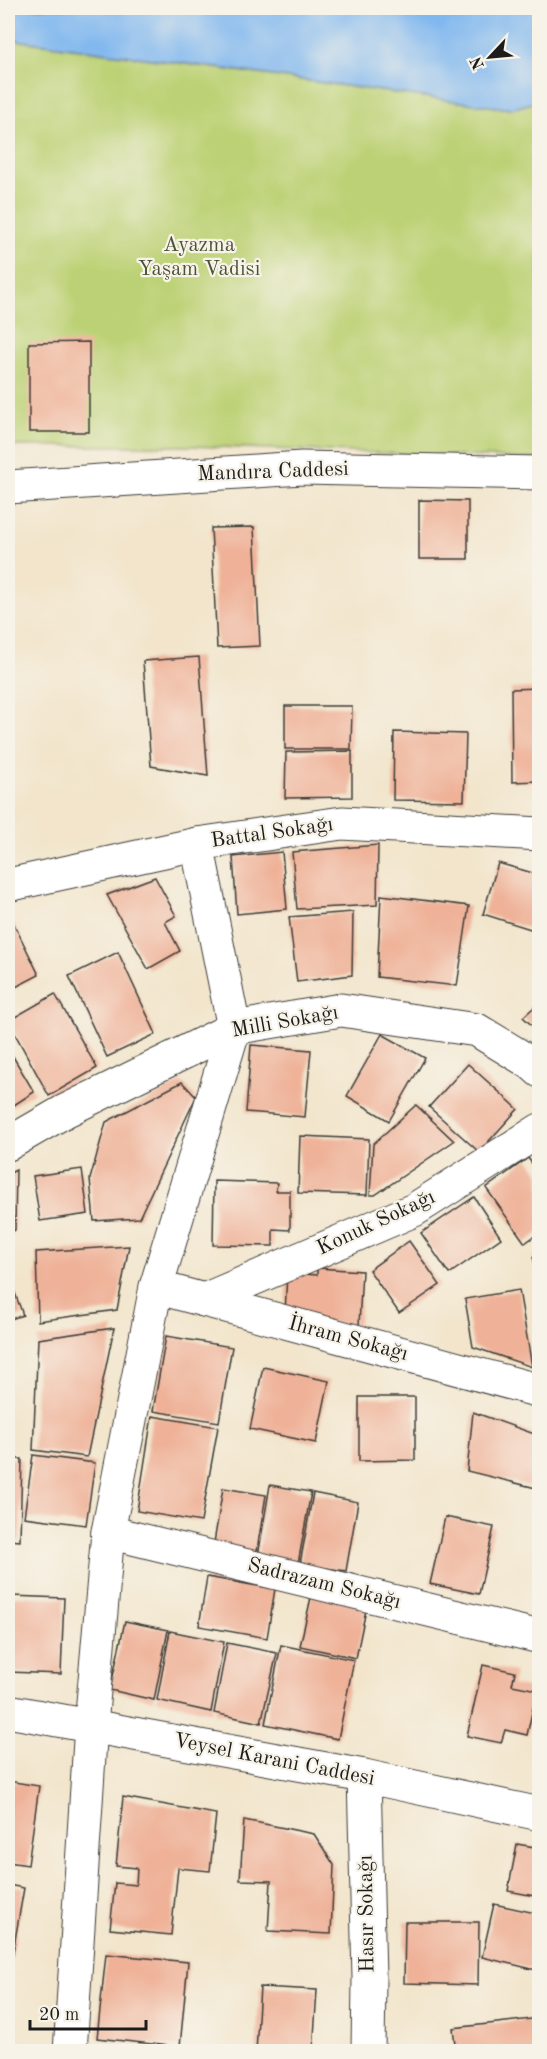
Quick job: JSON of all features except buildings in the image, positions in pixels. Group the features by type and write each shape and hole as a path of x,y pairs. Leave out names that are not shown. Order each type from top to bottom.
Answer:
{"street":[{"name":"Mandıra Caddesi","path":"8,487 302,468 540,473"},
{"name":"Battal Sokağı","path":"8,885 197,844 342,823 540,834"},
{"path":"70,2052 91,1725 108,1532 156,1287 234,1028 197,844"},
{"name":"Milli Sokağı","path":"8,1144 65,1111 234,1028 342,1010 477,1030 540,1071"},
{"name":"Konuk Sokağı","path":"204,1300 414,1210 540,1130"},
{"name":"İhram Sokağı","path":"156,1287 540,1391"},
{"name":"Sadrazam Sokağı","path":"108,1532 540,1636"},
{"name":"Veysel Karani Caddesi","path":"8,1711 364,1776 540,1814"},
{"name":"Hasır Sokağı","path":"364,1776 369,1978 368,2052"}],"green space":[{"name":"Ayazma Yaşam Vadisi","path":"8,39 511,109 539,101 539,459 190,446 8,446"}],"water":[{"path":"8,8 539,8 539,101 511,109 8,39"}]}
